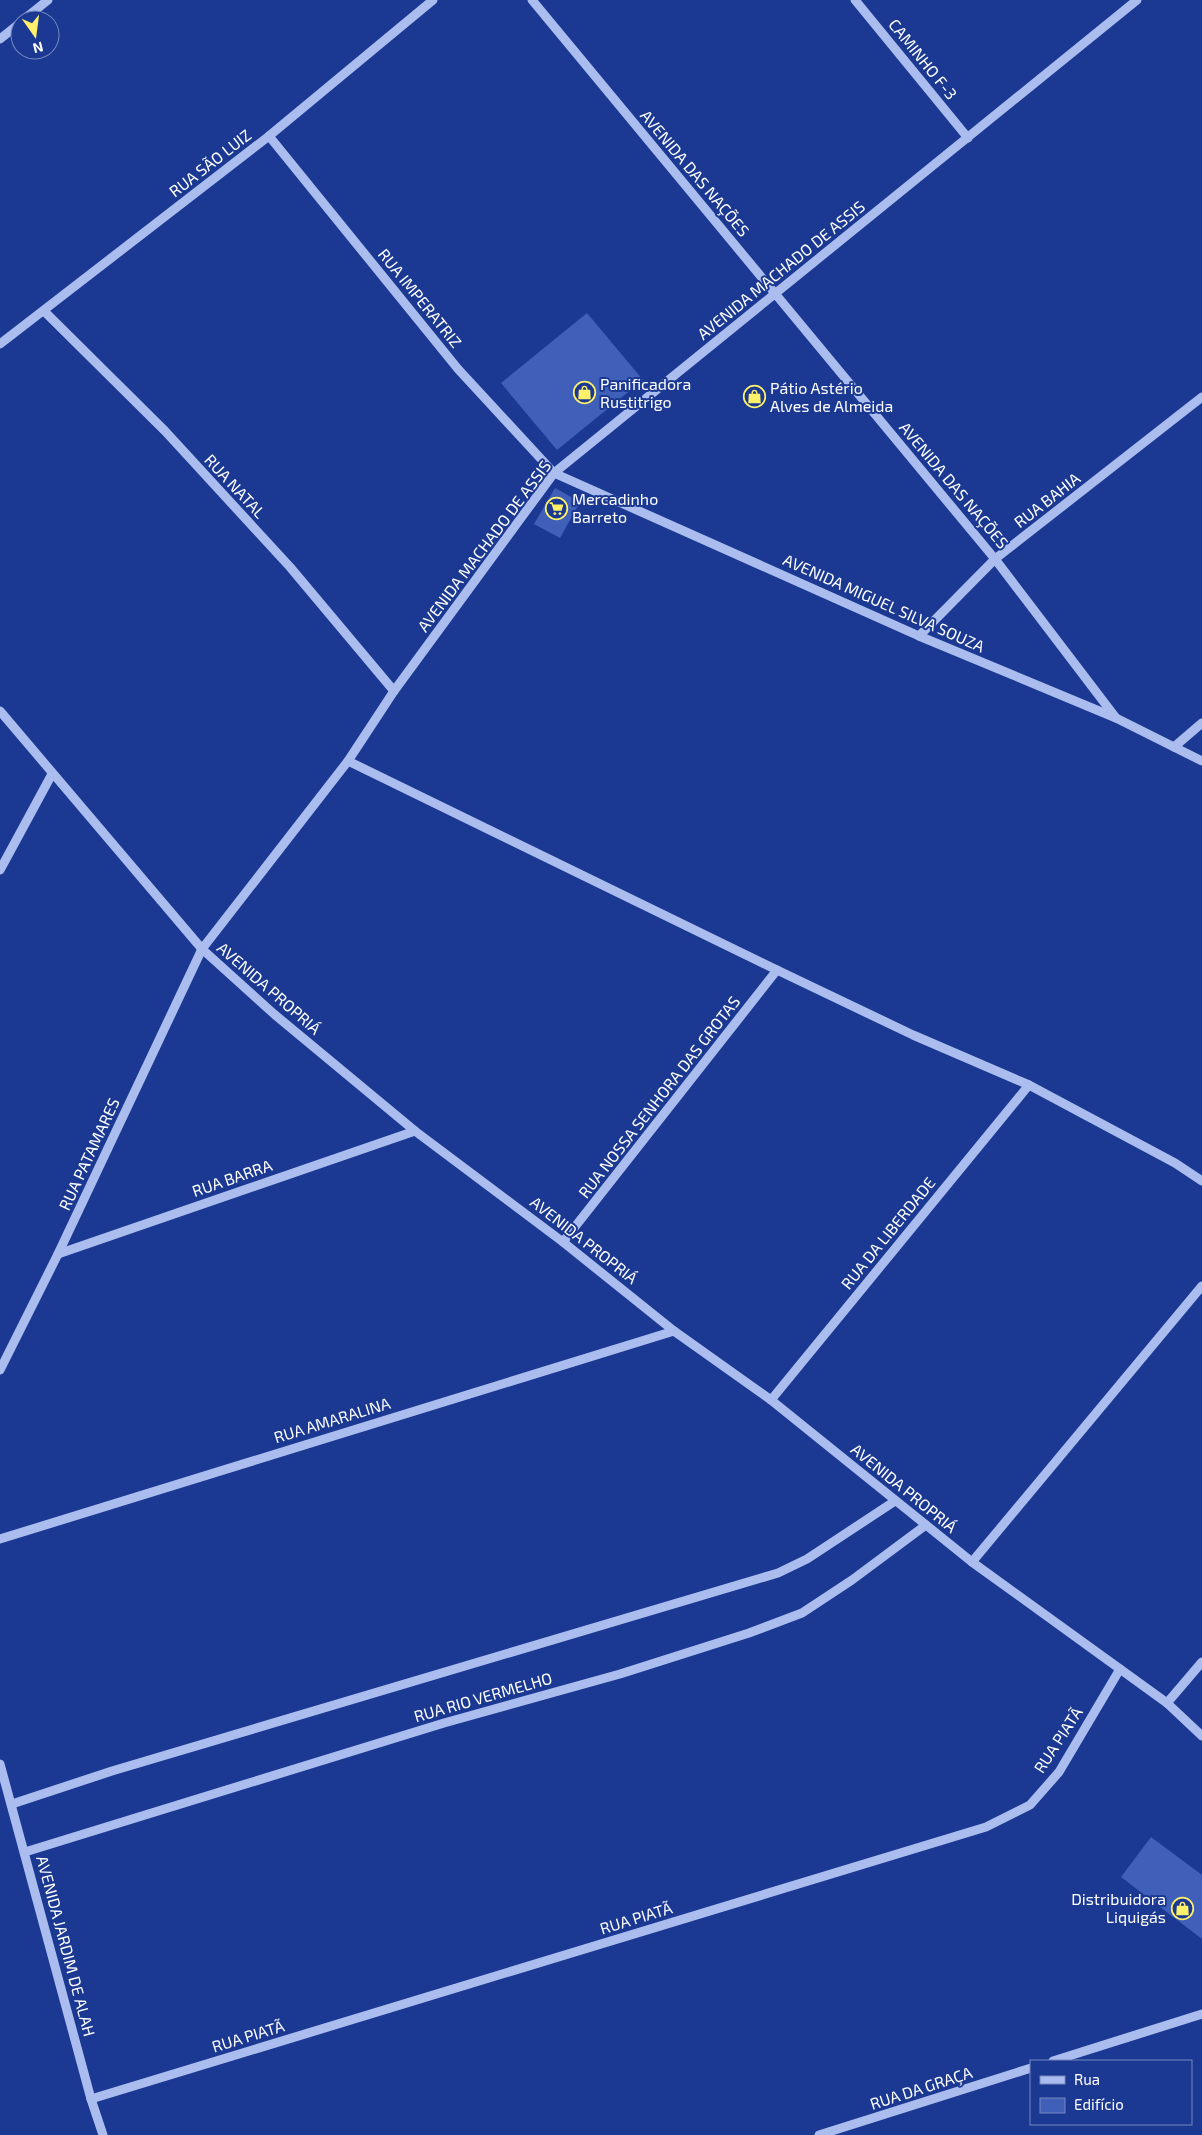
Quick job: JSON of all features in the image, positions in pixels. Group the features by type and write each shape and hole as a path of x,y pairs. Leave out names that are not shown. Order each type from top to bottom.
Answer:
{"street":[{"path":"36,10 48,0"},
{"name":"RUA SÃO LUIZ","path":"0,344 270,136 433,0"},
{"name":"AVENIDA DAS NAÇÕES","path":"532,0 996,559 1116,718"},
{"name":"CAMINHO F-3","path":"855,0 968,138"},
{"name":"AVENIDA MACHADO DE ASSIS","path":"202,949 348,761 394,691 554,473 1137,0"},
{"path":"0,39 10,31"},
{"name":"RUA IMPERATRIZ","path":"270,136 458,370 554,473"},
{"name":"RUA NATAL","path":"44,311 165,431 290,567 394,691"},
{"name":"RUA BAHIA","path":"919,636 996,559 1202,397"},
{"name":"AVENIDA MIGUEL SILVA SOUZA","path":"554,473 919,636 1116,718 1202,761"},
{"name":"AVENIDA PROPRIÁ","path":"0,711 202,949 274,1014 416,1131 563,1242 674,1331 771,1400 972,1562 1167,1703 1202,1736"},
{"path":"1174,746 1202,723"},
{"path":"348,761 777,970 913,1034 1029,1085 1175,1163 1202,1181"},
{"path":"0,870 52,774"},
{"name":"RUA PATAMARES","path":"0,1370 58,1254 202,949"},
{"name":"RUA NOSSA SENHORA DAS GROTAS","path":"563,1242 777,970"},
{"name":"RUA DA LIBERDADE","path":"771,1400 1029,1085"},
{"name":"RUA BARRA","path":"58,1254 416,1131"},
{"path":"972,1562 1202,1286"},
{"name":"RUA AMARALINA","path":"0,1539 674,1331"},
{"path":"12,1804 112,1771 778,1573 807,1559 895,1501"},
{"name":"RUA RIO VERMELHO","path":"25,1852 444,1723 620,1674 758,1630 802,1613 852,1580 926,1525"},
{"path":"1167,1703 1202,1662"},
{"name":"RUA PIATÃ","path":"92,2099 986,1827 1030,1805 1059,1772 1120,1670"},
{"name":"AVENIDA JARDIM DE ALAH","path":"0,1764 3,1782 12,1804 103,2135"},
{"path":"1056,2060 1202,2014"},
{"name":"RUA DA GRAÇA","path":"819,2135 1030,2068"}],"building":[{"path":"587,313 643,380 557,450 501,383"},
{"path":"555,488 580,502 560,538 534,524"},
{"name":"Distribuidora Liquigás","path":"1151,1837 1202,1875 1202,1939 1121,1877"}],"place":[{"name":"Panificadora Rustitrigo","path":"584,393"},
{"name":"Pátio Astério Alves de Almeida","path":"754,397"},
{"name":"Mercadinho Barreto","path":"556,508"},
{"name":"Distribuidora Liquigás","path":"1182,1908"}]}
